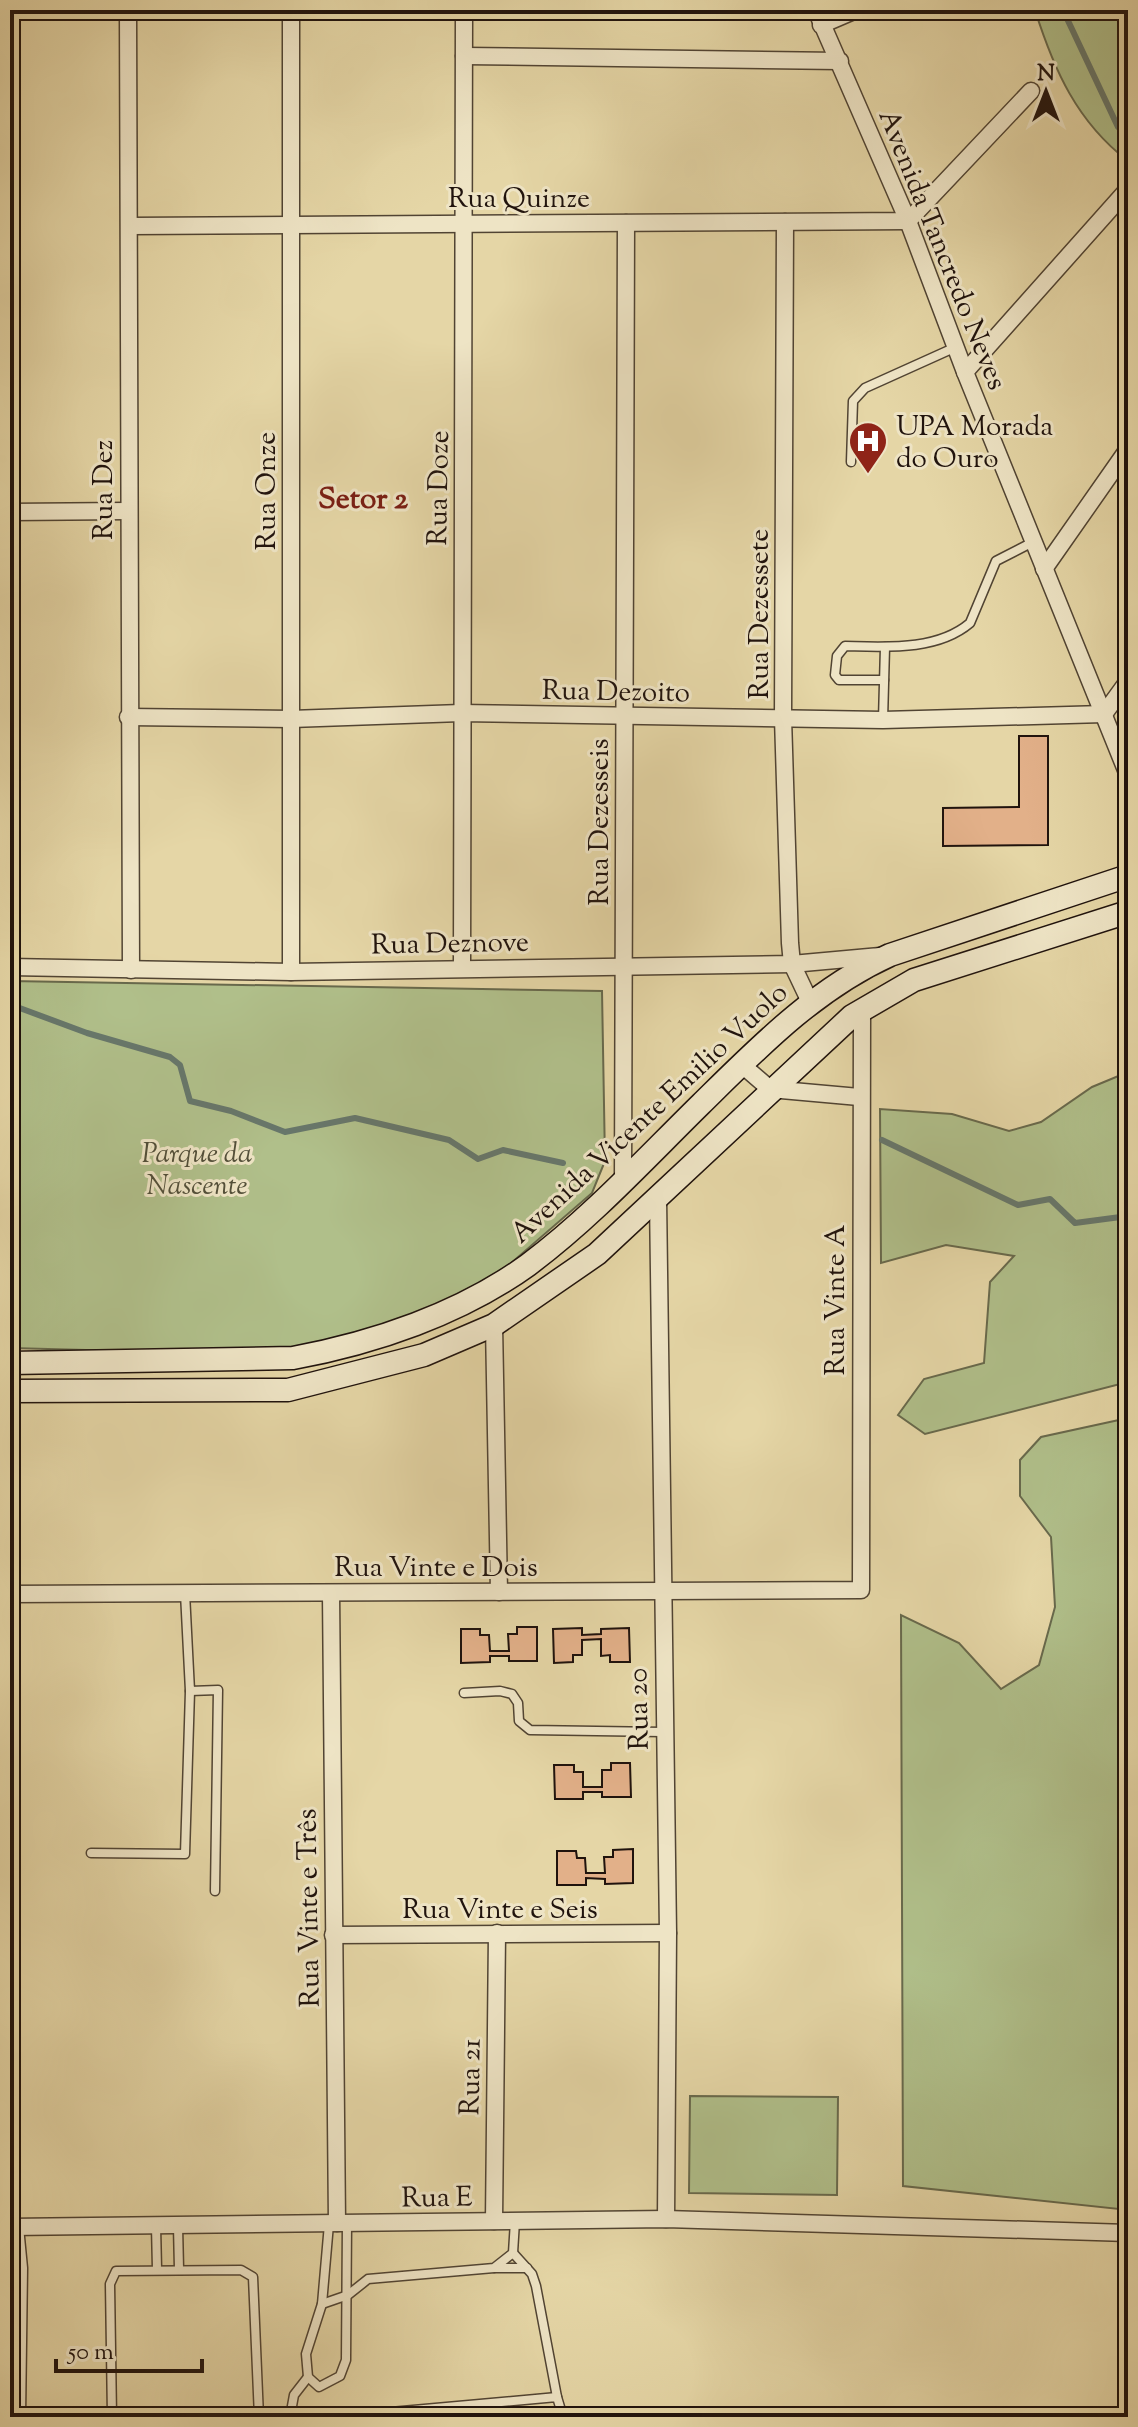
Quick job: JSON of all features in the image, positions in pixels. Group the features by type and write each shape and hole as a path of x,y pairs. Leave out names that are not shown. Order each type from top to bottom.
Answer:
{"main road":[{"name":"Avenida Vicente Emilio Vuolo","path":"10,1363 254,1362 338,1349 466,1302 526,1266 583,1220 741,1064 810,1002 854,972 890,955 1128,876"},
{"path":"10,1391 288,1390 424,1355 494,1325 597,1254 770,1089 862,1010 914,980 1128,912"}],"street":[{"name":"Rua Dez","path":"128,10 131,970"},
{"name":"Rua Onze","path":"291,10 291,972"},
{"name":"Rua Doze","path":"462,967 466,224 464,10"},
{"path":"819,17 856,10"},
{"name":"Avenida Tancredo Neves","path":"819,17 908,221 965,372 1128,775"},
{"path":"464,56 840,61"},
{"path":"908,221 1031,91"},
{"path":"965,372 1126,195"},
{"name":"Rua Quinze","path":"130,226 908,221"},
{"name":"Rua Dezessete","path":"785,222 783,718 792,964 810,1002"},
{"name":"Rua Dezesseis","path":"623,1182 626,223"},
{"path":"1044,569 1128,449"},
{"path":"10,512 128,511"},
{"path":"1104,714 1128,681"},
{"name":"Rua Dezoito","path":"128,717 291,719 461,713 883,720 1104,714"},
{"name":"Rua Deznove","path":"10,967 291,972 792,964 890,955"},
{"name":"Rua Vinte A","path":"861,1590 859,1097 862,1010"},
{"path":"741,1064 770,1089 859,1097"},
{"name":"Rua 20","path":"658,1198 668,1933 666,2219"},
{"path":"494,1325 499,1592"},
{"name":"Rua Vinte e Dois","path":"10,1594 861,1590"},
{"name":"Rua Vinte e Três","path":"331,1593 338,2223"},
{"name":"Rua 21","path":"494,2221 497,1933"},
{"name":"Rua Vinte e Seis","path":"333,1935 668,1933"},
{"name":"Rua E","path":"14,2227 666,2219 1128,2233"}],"lane":[{"path":"851,462 853,401 865,388 956,347"},
{"path":"884,680 839,680 835,675 837,656 845,646 885,647 945,638 962,629 970,623 996,561 1033,542"},
{"path":"883,720 885,647"},
{"path":"91,1853 185,1854 190,1691 185,1593"},
{"path":"190,1691 218,1690 215,1891"},
{"path":"464,1693 500,1691 512,1694 518,1703 519,1721 530,1730 663,1732"},
{"path":"515,2221 513,2253 527,2268 536,2286 563,2417"},
{"path":"338,2223 348,2295 344,2370 326,2386 319,2387 308,2377 306,2354 322,2304 338,2223"},
{"path":"156,2225 157,2269"},
{"path":"178,2225 179,2269"},
{"path":"14,2227 23,2268 21,2417"},
{"path":"494,2268 513,2253"},
{"path":"322,2304 348,2295 362,2283 377,2277 527,2268"},
{"path":"112,2417 110,2284 116,2271 179,2269 241,2270 253,2277 259,2417"},
{"path":"290,2417 294,2395 308,2377"},
{"path":"335,2417 557,2397"}],"green space":[{"path":"1035,10 1120,10 1127,18 1128,161 1110,146 1081,112 1059,74"},
{"name":"Parque da Nascente","path":"10,981 602,991 605,1161 592,1193 502,1271 426,1311 334,1342 239,1354 10,1348"},
{"path":"1128,1072 1128,1382 925,1434 898,1415 924,1379 984,1363 990,1282 1014,1256 946,1245 881,1263 880,1109 952,1114 1009,1131 1041,1122 1092,1087"},
{"path":"1128,1418 1128,2210 903,2186 901,1615 959,1643 1001,1689 1039,1665 1055,1607 1051,1537 1020,1496 1020,1460 1041,1437"},
{"path":"690,2096 838,2097 837,2195 689,2193"}],"building":[{"path":"1019,736 1048,736 1048,845 943,846 943,808 1019,807"},
{"path":"517,1627 537,1627 537,1661 509,1661 509,1656 490,1656 490,1662 461,1663 461,1629 480,1629 480,1635 489,1635 490,1651 509,1651 508,1634 517,1634"},
{"path":"582,1628 582,1635 601,1634 601,1629 629,1628 630,1662 610,1662 610,1655 601,1656 601,1639 582,1640 582,1655 573,1655 573,1662 554,1663 553,1629"},
{"path":"611,1763 630,1763 631,1797 602,1797 602,1792 583,1792 583,1799 555,1799 554,1765 574,1765 574,1772 583,1772 583,1787 602,1787 602,1770 611,1770"},
{"path":"633,1849 633,1883 605,1884 605,1879 586,1878 586,1885 557,1885 557,1851 576,1851 577,1858 585,1858 586,1873 605,1873 604,1857 613,1857 613,1850"}],"waterway":[{"path":"1063,10 1118,127 1128,132"},
{"path":"17,1007 87,1033 170,1057 180,1065 190,1101 231,1111 285,1132 355,1118 449,1140 478,1159 503,1150 563,1163"},
{"path":"882,1140 1018,1205 1050,1199 1075,1223 1128,1216"}],"place":[{"name":"UPA Morada do Ouro","path":"868,475"}],"district":[{"name":"Setor 2","path":"363,498"}]}
